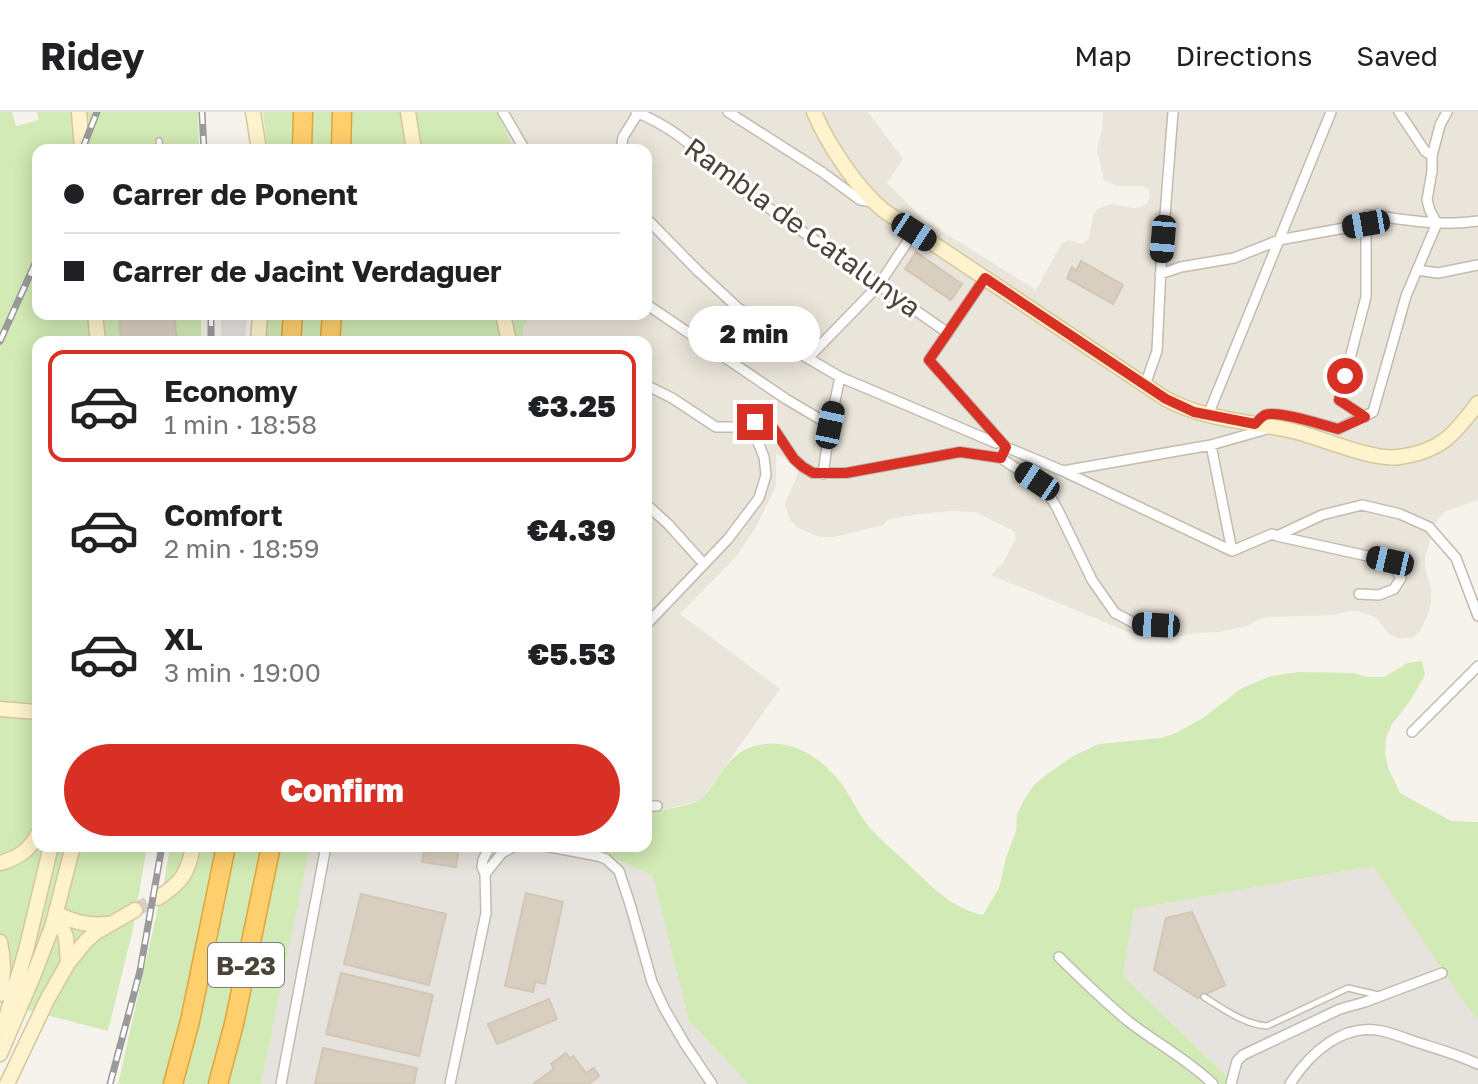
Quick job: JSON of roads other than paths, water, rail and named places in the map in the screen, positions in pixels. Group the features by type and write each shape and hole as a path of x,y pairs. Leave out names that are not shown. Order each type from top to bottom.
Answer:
{"highway":[{"path":"302,144 303,112"},
{"path":"341,144 342,112"},
{"name":"B-23","path":"173,1084 190,1021 225,852"},
{"name":"B-23","path":"218,1084 234,1024 270,852"}],"street":[{"path":"79,112 82,144"},
{"path":"253,112 258,144"},
{"path":"408,112 413,144"},
{"path":"503,112 522,144"},
{"path":"622,144 637,112"},
{"name":"Rambla de Catalunya","path":"637,112 659,121 703,154 720,174 948,333"},
{"path":"659,121 668,112"},
{"path":"728,112 860,200 873,202"},
{"path":"1145,385 1157,351 1173,112"},
{"path":"1208,415 1331,112"},
{"path":"1399,112 1425,151 1432,156"},
{"path":"1255,424 1273,414 1338,429 1373,412 1406,296 1437,223 1427,200 1432,156 1440,125 1447,112"},
{"path":"813,115 873,202 1180,407 1395,458 1424,451 1451,437 1478,403"},
{"path":"1365,417 1339,400 1366,297 1368,215 1437,223 1478,221"},
{"path":"652,224 737,307 775,336 840,377 1003,444 1232,551 1272,534 1390,561 1401,578 1394,589 1379,595 1359,594"},
{"path":"1160,274 1181,267 1234,258 1279,240 1366,224"},
{"path":"808,358 878,286 914,232"},
{"path":"1417,270 1438,273 1478,265"},
{"path":"985,278 929,360 1003,444 1001,458"},
{"path":"652,308 786,399 830,425"},
{"path":"823,474 840,377"},
{"path":"652,388 711,425 728,428 755,422 774,429 803,467 813,473 846,473 960,452 1001,458 1045,488 1092,580 1115,613 1138,625 1174,626"},
{"path":"652,618 728,539 759,498 766,475 764,457 748,425"},
{"path":"1063,471 1211,445 1272,427"},
{"path":"1211,445 1232,551"},
{"path":"1277,536 1322,515 1362,505 1400,514 1429,527 1456,558 1478,616"},
{"path":"652,509 703,563"},
{"path":"1412,732 1478,666"},
{"path":"0,709 32,712"},
{"path":"0,863 16,858 32,844"},
{"path":"0,1036 26,950 50,852"},
{"path":"0,1054 56,913 71,852"},
{"path":"158,898 185,875 191,852"},
{"path":"281,1084 325,852"},
{"path":"450,1084 486,913 482,867 487,852"},
{"path":"485,874 504,852"},
{"path":"577,852 606,859 619,871 652,982 685,1044 712,1084"},
{"path":"7,1084 30,1033 68,963 86,941 108,924 135,910"},
{"path":"56,913 81,924 108,924"},
{"path":"56,913 66,937 68,963"},
{"path":"0,942 3,956 0,994"},
{"path":"1059,957 1087,986 1130,1022 1213,1084"},
{"path":"1231,1084 1237,1061 1243,1055 1340,1009 1442,973"},
{"path":"1290,1084 1306,1062 1331,1040 1362,1031 1380,1030 1478,1064"}],"lane":[{"path":"1204,997 1245,1021 1267,1026 1348,988 1381,996"}],"tunnel":[{"path":"135,910 158,898"}],"railway":[{"path":"84,144 97,112"},
{"path":"202,112 204,144"},
{"path":"0,341 32,270"},
{"path":"211,320 211,336"},
{"path":"110,1084 140,971 161,852"}]}
